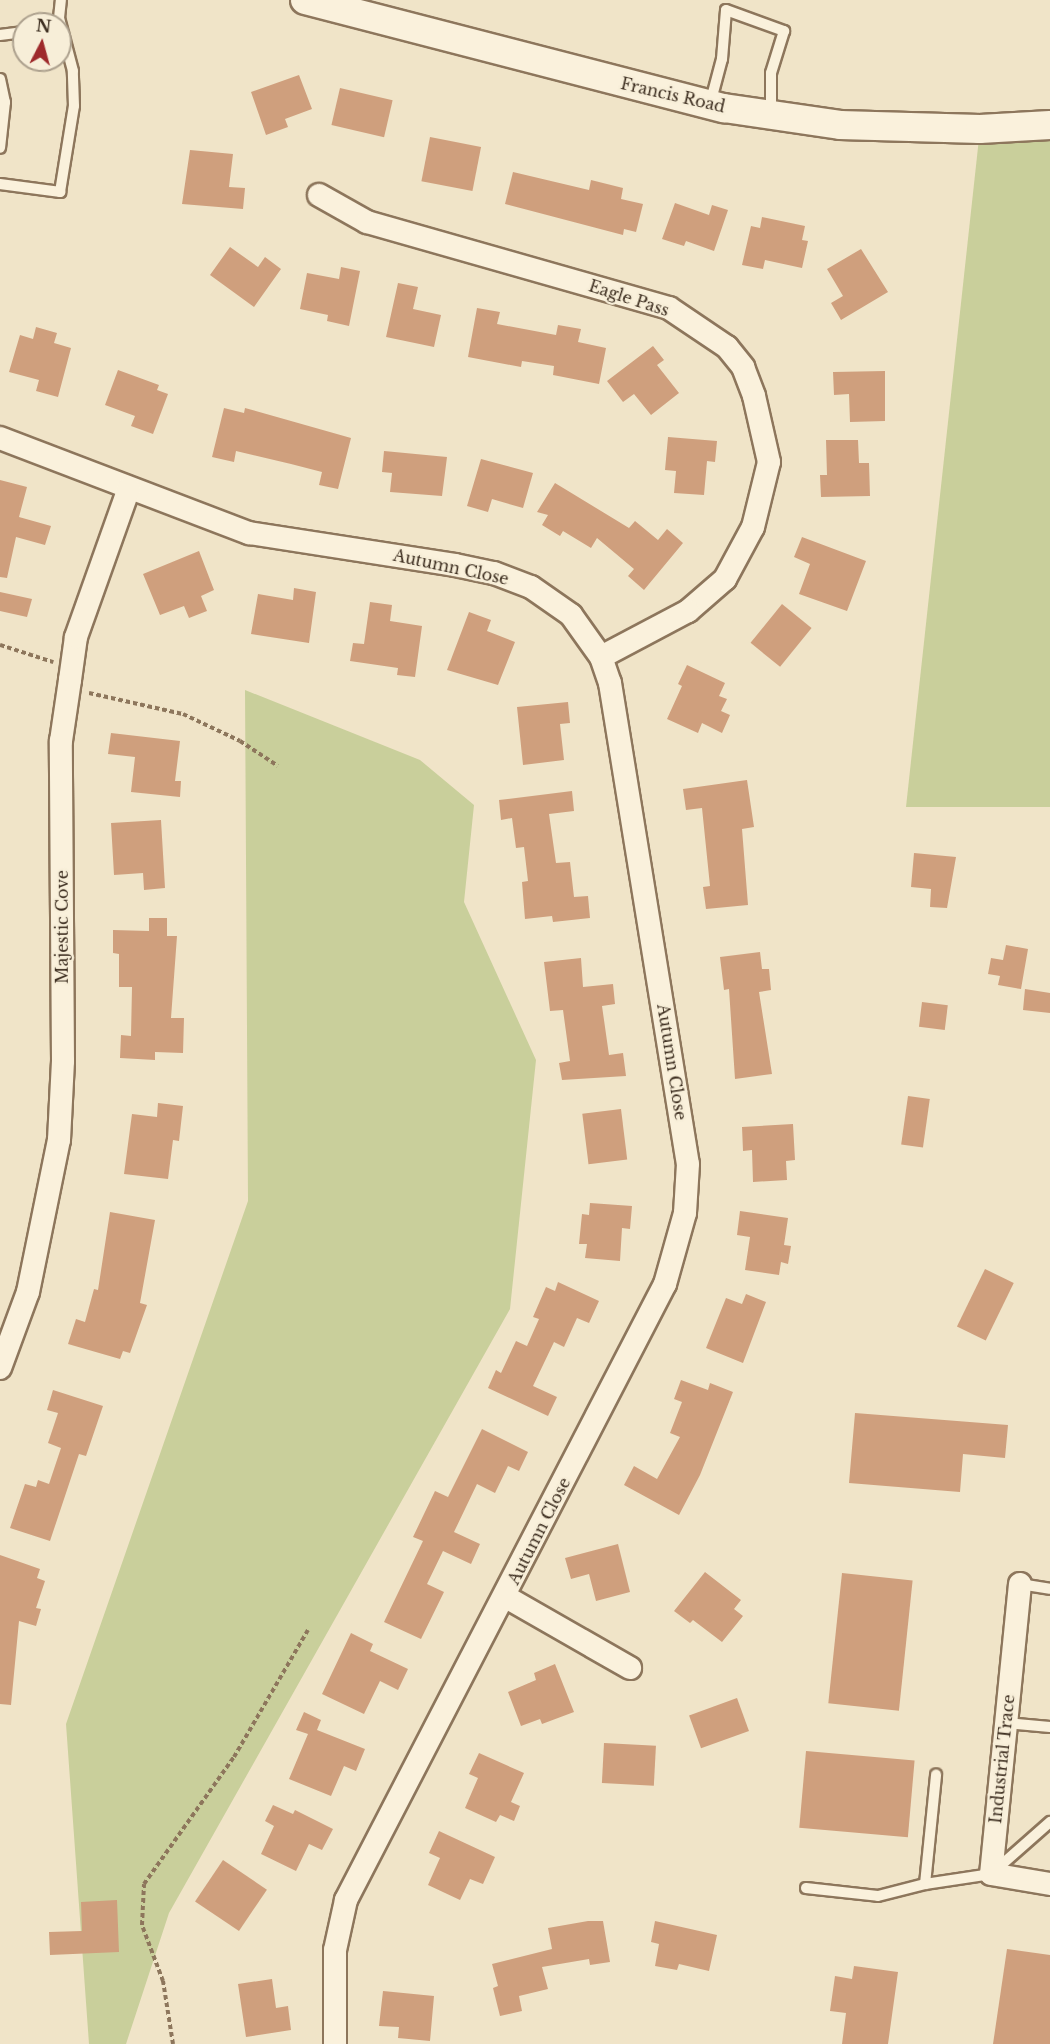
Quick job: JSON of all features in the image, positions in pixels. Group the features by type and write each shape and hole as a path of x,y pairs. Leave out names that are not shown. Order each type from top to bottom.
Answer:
{"street":[{"name":"Francis Road","path":"314,1 710,104 771,115 840,125 980,129 1050,125"},
{"name":"Eagle Pass","path":"319,195 367,222 669,308 727,347 742,367 754,396 769,462 753,527 717,585 688,610 601,657"},
{"name":"Autumn Close","path":"0,438 249,533 494,573 531,587 571,615 601,657 610,682 688,1164 685,1213 665,1284 506,1597 346,1900 335,1950 335,2044"},
{"name":"Majestic Cove","path":"0,1368 28,1292 58,1140 63,1061 61,741 76,637 129,488"},
{"name":"Industrial Trace","path":"991,1874 1020,1584"},
{"path":"506,1597 630,1668"},
{"path":"991,1874 1050,1884"}],"lane":[{"path":"710,104 722,59 726,5 784,31 771,73 771,115"},
{"path":"0,184 60,192 74,106 72,64"},
{"path":"0,79 5,102 0,148"},
{"path":"1020,1584 1050,1589"},
{"path":"1005,1723 1050,1727"},
{"path":"925,1884 936,1775"},
{"path":"806,1888 878,1896 925,1884 991,1874 1050,1822"}],"path":[{"path":"0,645 58,664"},
{"path":"78,691 183,714 240,741 278,766"},
{"path":"173,2044 163,1981 142,1925 144,1884 234,1757 308,1630"}],"green space":[{"path":"1050,125 1050,807 906,807 980,129"},
{"path":"245,690 420,760 474,805 464,902 536,1060 510,1309 169,1913 126,2044 89,2044 66,1724 248,1201"}],"building":[{"path":"299,75 312,109 285,119 288,127 266,135 251,92"},
{"path":"340,88 393,100 384,137 331,125"},
{"path":"430,137 481,147 472,191 421,181"},
{"path":"190,150 233,154 229,187 245,188 243,209 182,204"},
{"path":"513,172 589,190 591,180 623,188 621,199 643,204 636,232 624,229 623,235 505,204"},
{"path":"675,203 709,215 712,205 728,210 714,251 686,241 684,246 662,239"},
{"path":"762,217 805,226 802,240 808,241 802,268 765,260 763,269 742,265 751,226 760,228"},
{"path":"230,247 258,267 265,257 281,269 254,307 210,275"},
{"path":"861,249 888,292 841,320 831,303 843,296 827,269"},
{"path":"341,267 360,271 349,326 327,321 328,315 300,309 307,273 339,279"},
{"path":"398,283 418,287 413,309 441,315 434,347 386,337"},
{"path":"477,308 500,312 497,324 556,335 558,325 581,329 578,342 606,348 599,384 553,375 554,366 522,361 521,367 468,357"},
{"path":"36,327 57,333 54,343 71,348 58,397 36,391 39,380 9,372 20,335 33,339"},
{"path":"653,346 664,360 657,365 679,393 651,415 634,394 623,402 607,381"},
{"path":"118,370 159,385 157,390 168,394 153,434 131,426 135,416 105,405"},
{"path":"885,371 885,421 850,422 849,394 834,395 833,372"},
{"path":"224,408 244,413 245,408 351,438 338,489 319,485 322,472 291,464 236,451 234,462 212,457"},
{"path":"668,437 717,441 715,462 707,461 704,495 674,493 676,471 665,470"},
{"path":"826,440 858,440 859,463 869,463 870,496 821,497 820,475 827,475"},
{"path":"384,451 447,457 442,496 390,492 392,473 382,472"},
{"path":"481,459 533,473 523,508 492,499 488,512 467,506"},
{"path":"0,480 27,487 19,517 51,526 45,545 16,537 7,578 0,577"},
{"path":"555,483 629,528 635,521 658,540 667,529 683,543 644,590 628,576 634,569 597,538 591,548 563,531 560,536 542,525 548,515 537,512"},
{"path":"802,537 866,561 847,611 799,594 810,564 794,557"},
{"path":"199,551 214,590 201,596 207,611 189,618 184,606 160,615 143,574"},
{"path":"294,588 316,592 309,643 251,634 258,594 293,600"},
{"path":"0,592 32,599 27,617 0,611"},
{"path":"370,602 392,605 390,621 422,626 415,677 397,675 398,668 350,661 353,643 364,644"},
{"path":"782,604 812,628 780,667 751,643"},
{"path":"469,612 491,620 487,631 515,642 498,685 447,670"},
{"path":"687,665 725,683 719,696 727,699 721,711 730,715 722,733 702,723 698,733 667,719 682,686 678,684"},
{"path":"568,702 570,723 560,724 564,760 523,765 517,707"},
{"path":"111,733 180,741 175,781 181,781 180,797 131,792 135,757 108,754"},
{"path":"747,780 754,827 742,829 748,905 706,909 703,887 710,886 702,808 686,810 683,789"},
{"path":"572,791 574,811 549,814 556,863 570,862 574,897 588,896 590,918 553,922 552,916 525,919 522,882 528,881 524,847 516,848 512,818 501,820 499,800"},
{"path":"161,820 165,888 144,890 143,873 114,875 111,823"},
{"path":"914,853 956,857 947,908 930,907 931,889 911,887"},
{"path":"149,918 167,918 167,936 177,936 171,1018 184,1018 183,1053 155,1052 155,1060 120,1058 121,1035 131,1036 132,987 119,987 119,954 113,953 113,930 149,931"},
{"path":"1006,945 1028,949 1021,989 998,985 1000,976 988,974 991,958 1003,960"},
{"path":"760,952 762,969 769,969 771,990 759,992 772,1074 735,1079 729,989 724,990 720,957"},
{"path":"581,958 583,987 613,984 615,1004 602,1006 609,1055 623,1053 626,1076 562,1080 559,1063 570,1061 563,1010 550,1011 544,962"},
{"path":"1025,989 1050,993 1050,1013 1023,1010"},
{"path":"922,1002 948,1005 945,1030 919,1027"},
{"path":"908,1096 930,1099 923,1148 901,1145"},
{"path":"158,1103 183,1106 179,1141 173,1140 168,1179 124,1174 132,1114 157,1117"},
{"path":"621,1109 627,1160 589,1164 582,1114"},
{"path":"793,1124 795,1160 786,1161 787,1180 753,1182 752,1150 743,1151 742,1127"},
{"path":"590,1203 632,1206 630,1229 622,1228 620,1261 585,1258 587,1244 579,1244 582,1214 589,1215"},
{"path":"740,1211 788,1218 784,1245 791,1246 788,1264 781,1262 779,1275 745,1270 750,1237 737,1235"},
{"path":"110,1212 155,1220 140,1303 147,1305 130,1353 123,1351 120,1359 68,1344 76,1319 85,1322 94,1289 98,1290"},
{"path":"985,1269 1014,1283 986,1341 957,1327"},
{"path":"558,1282 599,1301 589,1323 577,1318 564,1347 554,1342 533,1386 557,1397 548,1416 488,1388 496,1370 501,1373 516,1341 527,1346 539,1319 533,1317 546,1287 555,1291"},
{"path":"746,1294 766,1302 743,1363 706,1348 726,1298 742,1304"},
{"path":"681,1380 708,1390 710,1383 733,1392 700,1475 679,1515 624,1485 634,1466 657,1479 680,1437 670,1433 682,1402 674,1399"},
{"path":"53,1390 103,1406 86,1456 79,1454 50,1541 10,1528 25,1484 36,1487 38,1480 49,1484 61,1448 48,1443 58,1413 47,1410"},
{"path":"855,1413 1008,1425 1005,1458 963,1454 960,1492 849,1483"},
{"path":"482,1429 528,1452 519,1471 508,1466 495,1493 477,1484 454,1532 480,1544 471,1564 443,1551 427,1584 444,1592 421,1639 384,1622 423,1541 413,1537 435,1491 448,1497"},
{"path":"618,1544 630,1592 596,1601 589,1574 571,1579 565,1558"},
{"path":"0,1555 40,1569 37,1578 45,1581 36,1608 41,1609 36,1626 19,1621 11,1705 0,1704"},
{"path":"705,1572 741,1600 734,1609 743,1616 722,1642 693,1620 690,1623 674,1611"},
{"path":"842,1573 913,1580 899,1711 828,1703"},
{"path":"351,1633 373,1644 370,1651 408,1669 398,1690 380,1681 364,1714 322,1694"},
{"path":"555,1664 574,1712 542,1724 540,1719 521,1726 508,1692 536,1680 534,1673"},
{"path":"737,1698 749,1731 701,1748 689,1715"},
{"path":"304,1712 321,1720 317,1730 365,1749 356,1771 344,1766 331,1796 289,1779 308,1734 296,1730"},
{"path":"604,1743 656,1746 654,1786 602,1783"},
{"path":"806,1751 915,1760 908,1837 799,1828"},
{"path":"479,1753 524,1773 511,1802 520,1806 514,1821 500,1815 496,1822 465,1808 478,1778 469,1774"},
{"path":"273,1805 293,1814 295,1810 333,1829 322,1850 309,1844 296,1871 261,1854 274,1826 265,1821"},
{"path":"439,1831 495,1857 483,1884 470,1879 460,1900 428,1885 440,1858 429,1853"},
{"path":"223,1860 267,1890 239,1931 195,1901"},
{"path":"117,1900 119,1952 50,1955 49,1932 82,1931 81,1902"},
{"path":"588,1921 603,1921 610,1962 590,1965 589,1959 542,1967 548,1989 519,1996 522,2011 500,2016 493,1988 498,1986 492,1964 552,1949 548,1928"},
{"path":"655,1921 717,1935 709,1971 679,1964 677,1970 655,1966 659,1944 651,1942"},
{"path":"1007,1949 1050,1955 1050,2044 993,2044"},
{"path":"854,1966 898,1972 888,2044 842,2044 846,2013 830,2011 835,1976 852,1979"},
{"path":"272,1979 276,2008 288,2006 291,2030 246,2037 238,1984"},
{"path":"383,1991 434,1996 430,2041 398,2038 399,2027 379,2026"}]}
